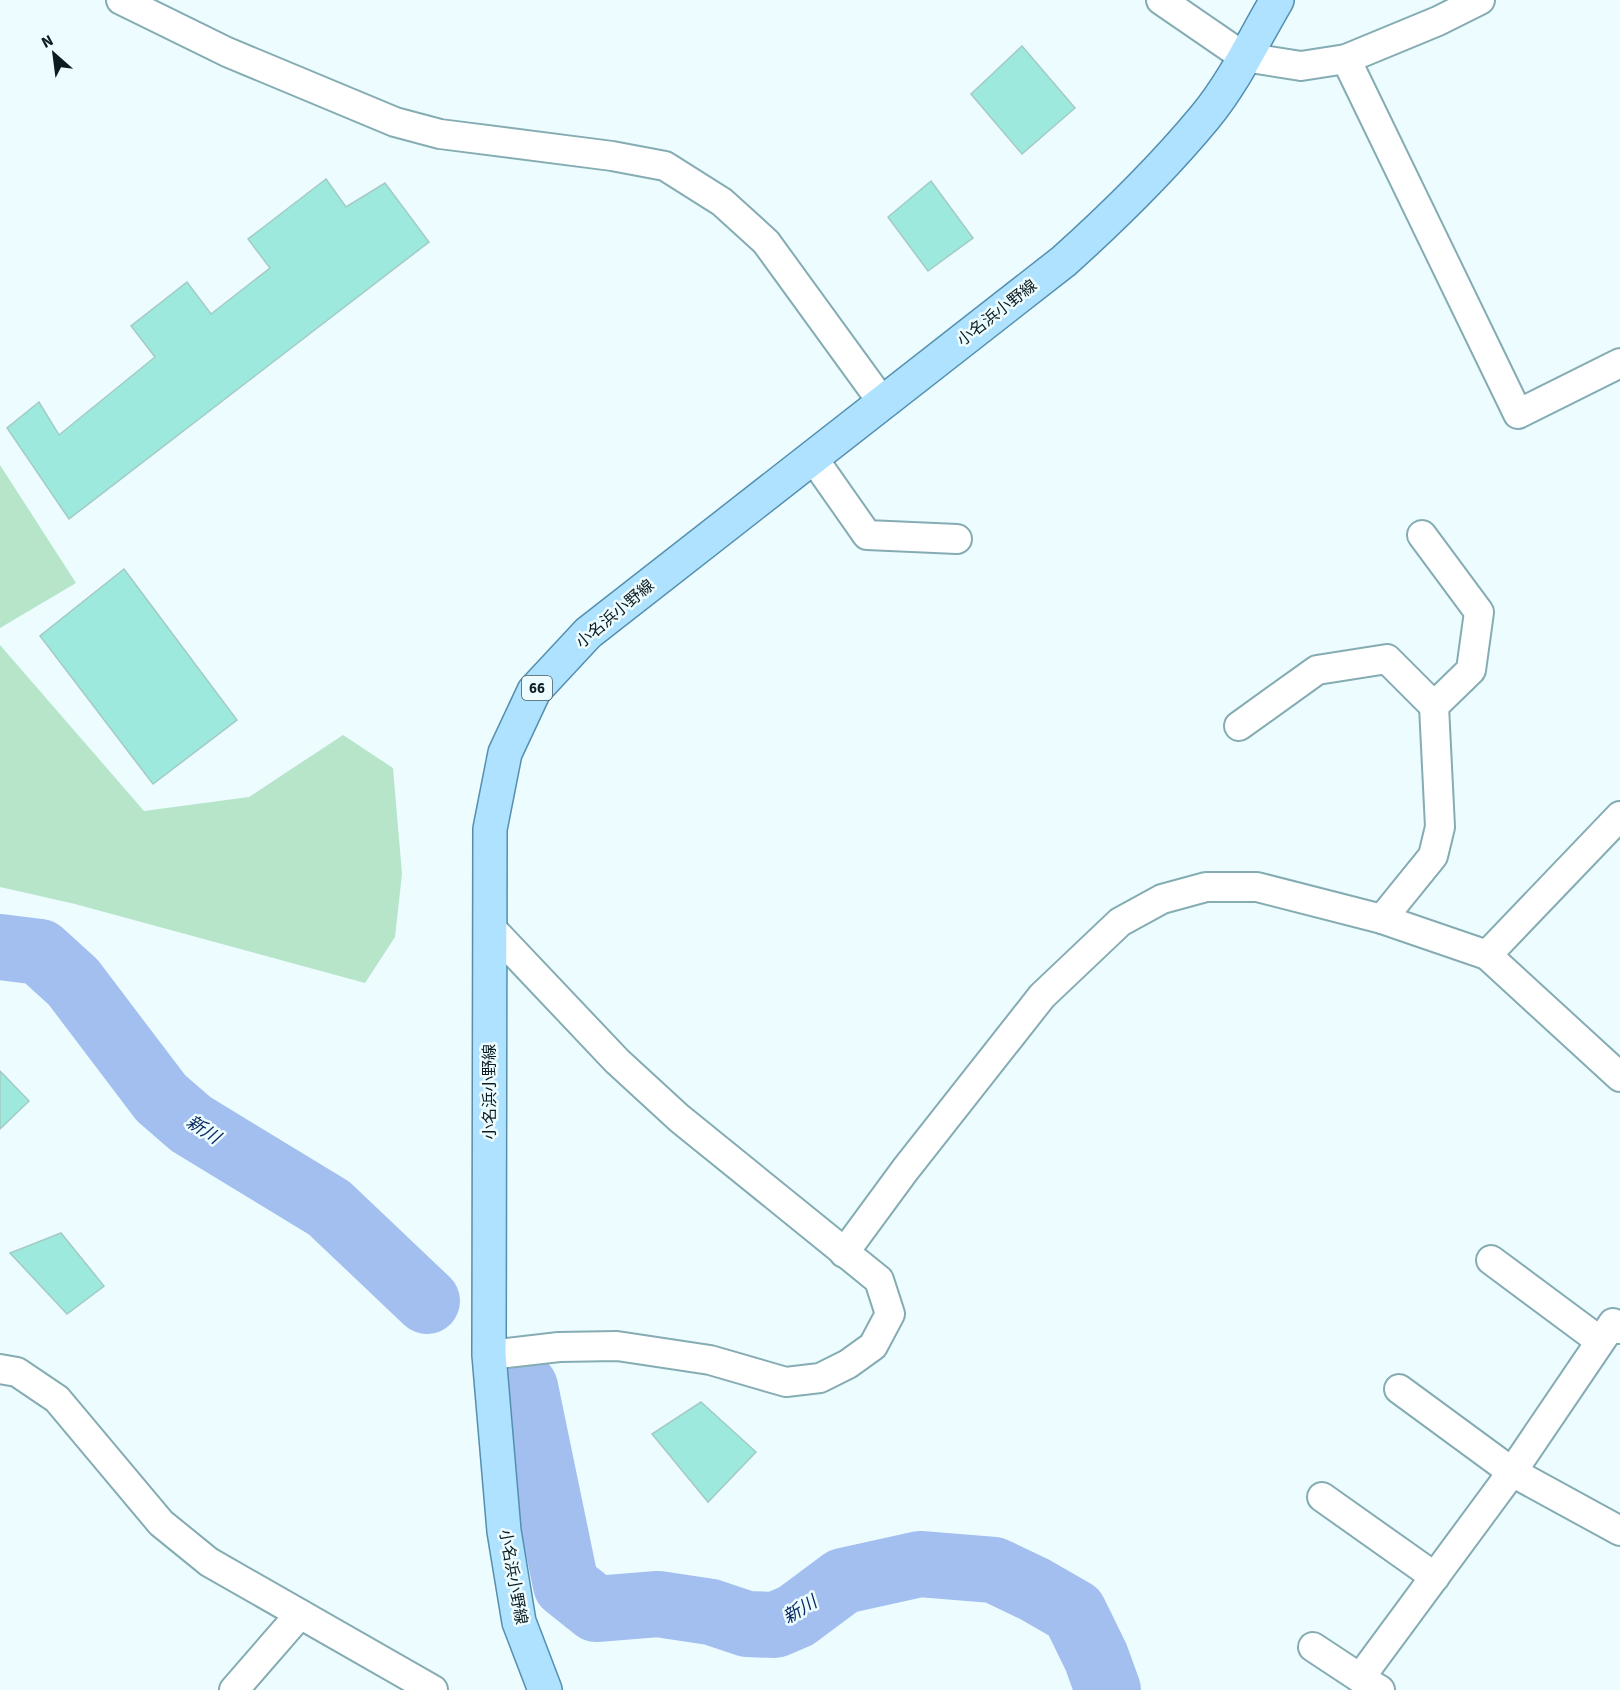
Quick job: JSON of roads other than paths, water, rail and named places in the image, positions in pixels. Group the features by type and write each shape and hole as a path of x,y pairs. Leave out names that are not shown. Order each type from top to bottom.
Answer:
{"main road":[{"name":"小名浜小野線","path":"545,1690 519,1622 504,1531 489,1355 490,829 505,753 534,691 588,633 1064,261 1123,208 1206,116 1234,75 1277,0"}],"street":[{"path":"121,0 227,52 395,122 440,134 612,156 665,166 722,202 766,242 883,403"},
{"path":"1161,0 1244,57 1301,66 1346,58 1438,21 1480,0"},
{"path":"1346,58 1518,414 1620,363"},
{"path":"813,459 867,535 957,540"},
{"path":"1422,535 1479,612 1471,670 1434,706"},
{"path":"1239,726 1317,670 1387,659 1434,706 1440,827 1438,837 1433,856 1382,919"},
{"path":"1487,955 1620,816"},
{"path":"844,1253 905,1170 1042,996 1120,922 1162,899 1206,887 1257,887 1382,919 1487,955 1620,1077"},
{"path":"489,1355 559,1347 617,1346 710,1360 786,1383 820,1378 848,1364 873,1346 890,1314 879,1280 664,1104 617,1060 491,928"},
{"path":"1313,1647 1370,1684 1435,1578 1610,1335 1491,1260"},
{"path":"0,1369 17,1372 57,1399 161,1523 209,1562 434,1690"},
{"path":"1399,1389 1512,1472 1620,1531"},
{"path":"1322,1497 1435,1578"},
{"path":"234,1690 300,1614"}],"waterway":[{"name":"新川","path":"0,947 40,952 73,982 161,1098 191,1124 329,1208 427,1301"},
{"name":"新川","path":"525,1387 566,1585 596,1609 658,1604 711,1612 747,1624 775,1625 796,1616 843,1581 920,1564 994,1570 1074,1612 1096,1657 1108,1690"}]}
